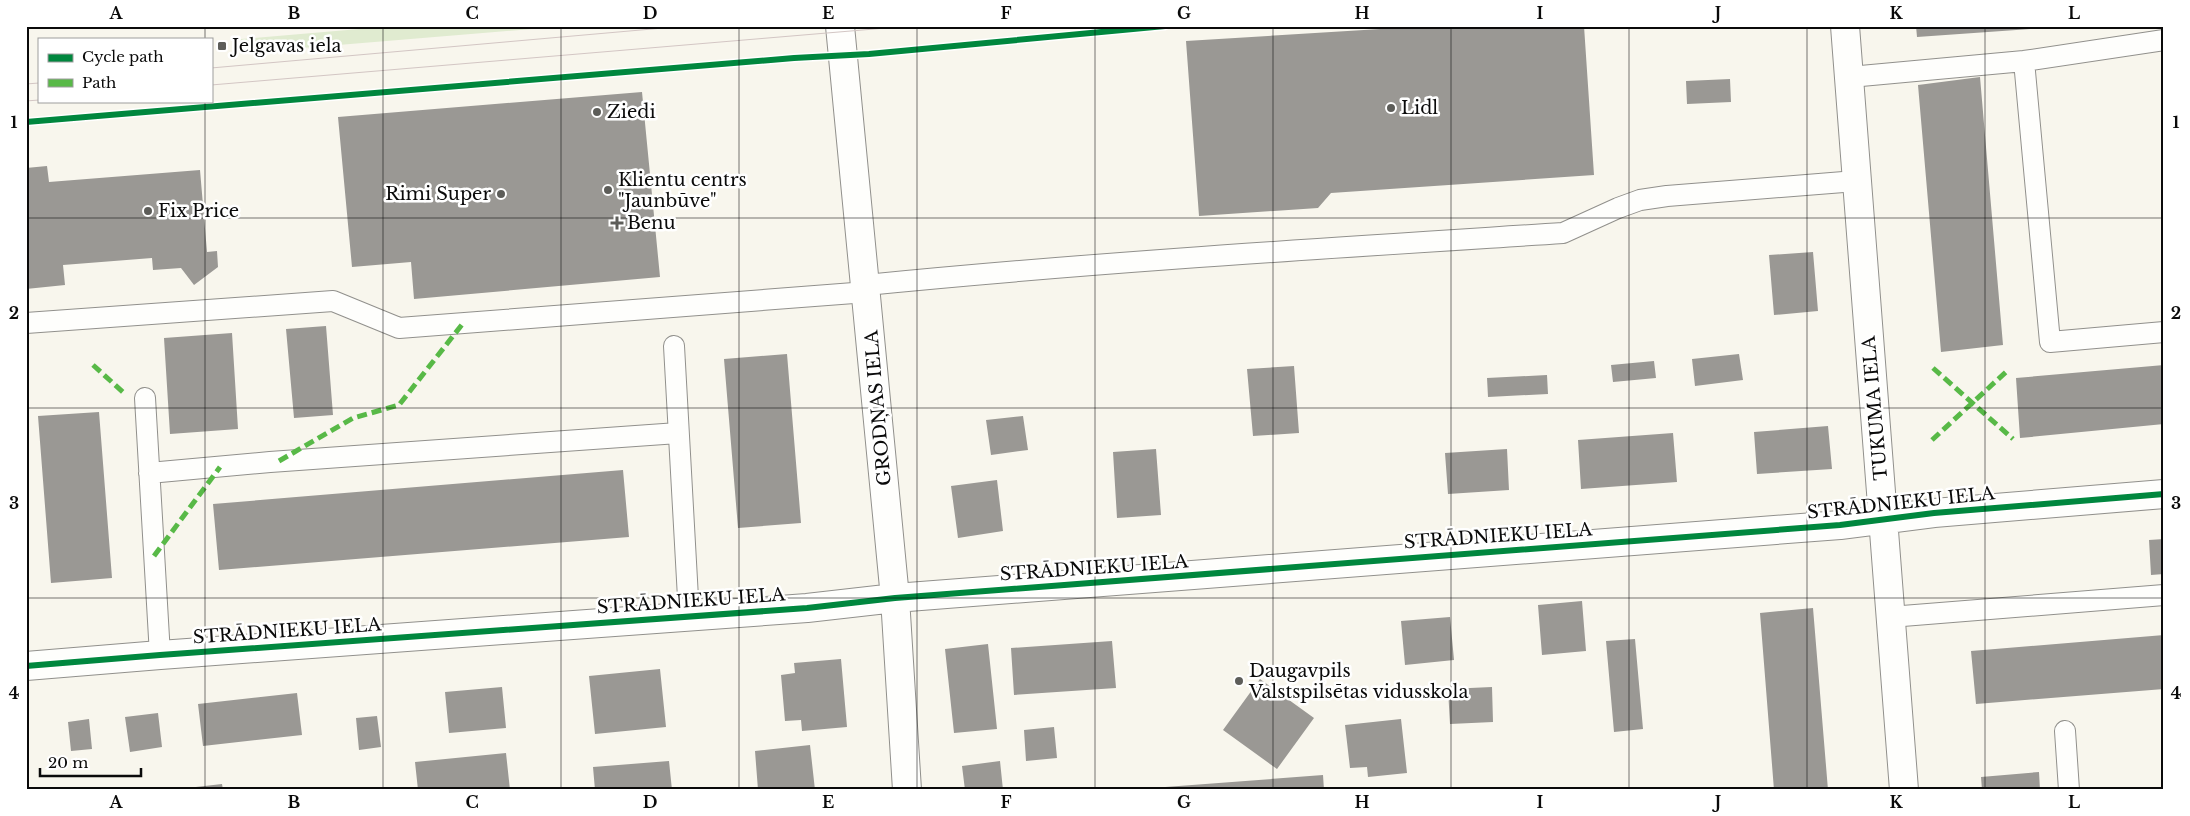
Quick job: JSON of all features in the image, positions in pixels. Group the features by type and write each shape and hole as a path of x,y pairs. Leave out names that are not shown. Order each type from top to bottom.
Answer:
{"street":[{"name":"GRODŅAS IELA","path":"840,26 844,85 867,289 895,598 907,790"},
{"name":"TUKUMA IELA","path":"1845,26 1904,790"},
{"name":"STRĀDNIEKU IELA","path":"26,666 813,607 895,598 1883,521 1934,513 2164,494"}],"lane":[{"path":"1850,77 2024,62 2164,40"},
{"path":"2024,62 2050,342 2164,332"},
{"path":"26,323 333,301 399,328 867,289 975,274 1147,260 1563,233 1618,208 1658,197 1812,183 1856,181"},
{"path":"674,346 689,616"},
{"path":"145,398 160,655"},
{"path":"148,473 270,462 678,433"},
{"path":"1890,617 2164,596"},
{"path":"2065,731 2069,790"}],"green space":[{"path":"394,26 568,26 243,53 241,39"}],"building":[{"name":"Lidl","path":"1429,26 1584,26 1594,175 1331,193 1318,208 1199,216 1186,41"},
{"path":"1916,26 2043,26 2044,28 1917,37"},
{"path":"1980,77 2003,345 1941,352 1918,85"},
{"path":"1730,79 1731,102 1687,104 1686,81"},
{"path":"642,92 660,277 414,299 411,262 352,267 338,117"},
{"path":"47,166 49,182 200,170 207,252 217,251 218,267 194,285 181,268 153,270 152,258 63,265 65,285 26,289 26,168"},
{"path":"1813,252 1818,311 1774,315 1769,255"},
{"path":"326,326 333,415 294,418 286,329"},
{"path":"232,333 238,429 170,434 164,338"},
{"path":"787,354 801,523 738,528 724,359"},
{"path":"1739,354 1743,380 1695,386 1692,359"},
{"path":"1654,361 1656,378 1613,382 1611,365"},
{"path":"2164,365 2164,424 2020,438 2016,378"},
{"path":"1294,366 1299,433 1253,436 1247,369"},
{"path":"1547,375 1548,394 1488,397 1487,378"},
{"path":"99,412 112,578 51,583 38,416"},
{"path":"1023,416 1028,450 991,455 986,420"},
{"path":"1828,426 1832,469 1757,474 1754,432"},
{"path":"1673,433 1677,482 1581,489 1578,440"},
{"path":"1156,449 1161,515 1117,518 1113,452"},
{"path":"1507,449 1509,490 1448,494 1445,453"},
{"path":"623,470 629,537 219,570 213,504"},
{"path":"997,480 1003,531 958,538 951,486"},
{"path":"2164,539 2164,574 2151,575 2149,540"},
{"path":"1582,601 1586,651 1542,655 1538,605"},
{"path":"1813,608 1828,790 1774,790 1760,613"},
{"path":"1450,617 1454,660 1405,665 1401,621"},
{"path":"2164,635 2164,689 1976,704 1971,651"},
{"path":"1635,639 1643,729 1614,732 1606,641"},
{"path":"1112,641 1116,688 1014,695 1011,648"},
{"path":"988,644 997,729 954,733 945,649"},
{"path":"841,659 847,727 802,731 801,720 785,721 781,675 795,673 794,663"},
{"path":"660,669 666,727 595,734 589,676"},
{"path":"1260,679 1314,718 1277,769 1223,730"},
{"path":"502,687 506,728 449,733 445,692"},
{"path":"1492,687 1493,722 1450,724 1448,689"},
{"path":"297,693 302,735 203,746 198,704"},
{"path":"158,713 162,747 130,752 125,717"},
{"path":"377,716 381,747 359,750 356,718"},
{"path":"89,719 92,749 71,751 68,722"},
{"path":"1401,719 1407,773 1368,777 1367,767 1350,768 1345,725"},
{"path":"1054,727 1057,758 1026,761 1024,730"},
{"path":"810,745 815,790 758,790 755,751"},
{"path":"506,753 510,790 418,790 415,762"},
{"path":"669,761 672,790 595,790 593,767"},
{"path":"1000,761 1003,790 965,790 962,766"},
{"path":"2039,772 2040,790 1982,790 1981,777"},
{"path":"1323,775 1324,790 1152,790 1152,788"},
{"path":"222,784 223,790 187,790 187,788"}],"tram line":[{"path":"212,68 686,26"},
{"path":"212,85 910,26"},
{"path":"26,84 38,83"},
{"path":"26,101 38,100"}],"marked path":[{"path":"279,461 353,418 399,405 464,322"},
{"path":"93,365 124,393"},
{"path":"1933,368 2013,439"},
{"path":"1932,440 2007,371"},
{"path":"154,556 220,467"}],"cycle path":[{"path":"26,122 794,58 869,54 1165,26"},
{"path":"26,666 807,608 895,598 1840,525 1934,513 2164,494"}],"place":[{"name":"Jelgavas iela","path":"222,46"},
{"name":"Lidl","path":"1391,108"},
{"name":"Ziedi","path":"597,112"},
{"name":"Klientu centrs \"Jaunbūve\"","path":"608,190"},
{"name":"Rimi Super","path":"501,194"},
{"name":"Fix Price","path":"148,211"},
{"name":"Benu","path":"617,223"},
{"name":"Daugavpils Valstspilsētas vidusskola","path":"1239,681"}]}
